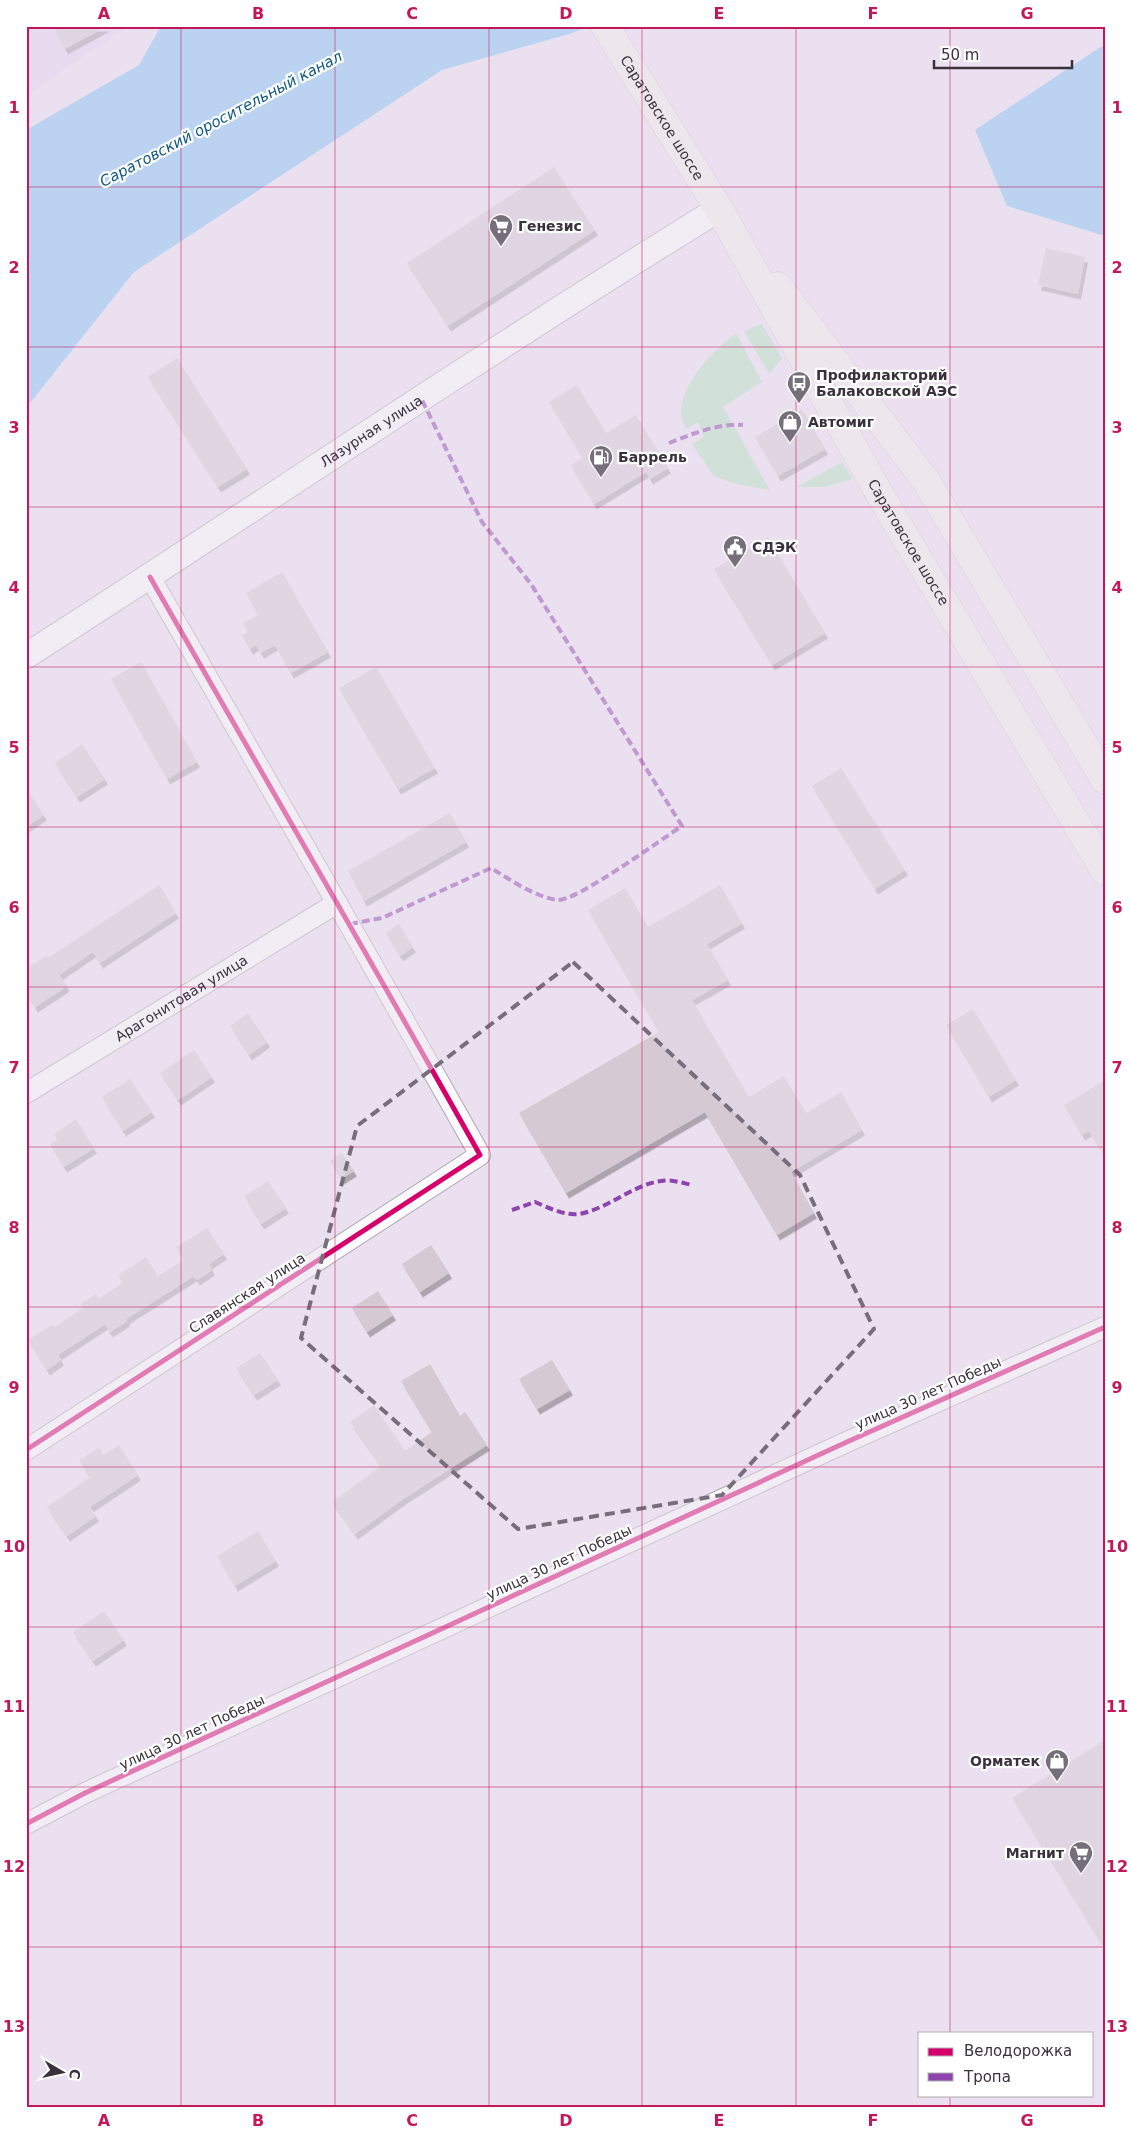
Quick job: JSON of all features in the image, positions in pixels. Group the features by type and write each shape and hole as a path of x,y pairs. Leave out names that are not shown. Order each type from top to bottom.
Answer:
{"main road":[{"name":"Саратовское шоссе","path":"605,26 720,209 815,354 926,481 1105,780"},
{"name":"Саратовское шоссе","path":"815,354 883,500 1105,871"}],"street":[{"name":"Лазурная улица","path":"26,656 150,577 435,388 720,209"},
{"path":"150,577 337,903"},
{"name":"Арагонитовая улица","path":"26,1093 337,903"},
{"name":"Славянская улица","path":"26,1450 480,1156 337,903"},
{"name":"улица 30 лет Победы","path":"26,1824 94,1789 849,1440 1105,1327"}],"highlighted area":[{"path":"573,962 800,1175 874,1329 722,1495 518,1529 301,1338 357,1126"}],"shaded area":[{"path":"26,26 128,26 26,96"}],"green space":[{"path":"762,324 782,358 769,374 744,331"},
{"path":"736,333 762,382 723,407 770,490 736,484 714,476 692,444 704,437 698,422 686,429 681,417 682,402 692,379 708,358"},
{"path":"842,462 852,479 825,487 797,487"}],"water":[{"name":"Саратовский оросительный канал","path":"161,26 590,26 569,34 442,70 134,272 26,408 26,130 139,65"},
{"path":"1105,44 1105,236 1007,206 975,130"}],"building":[{"path":"53,26 107,26 65,49"},
{"name":"Генезис","path":"554,167 595,230 448,326 407,263"},
{"path":"1046,248 1085,257 1078,294 1038,285"},
{"path":"177,358 247,469 218,487 148,377"},
{"path":"577,385 606,433 636,415 668,468 650,479 646,472 594,504 571,465 583,458 549,402"},
{"name":"Автомиг","path":"802,409 825,449 778,476 755,437"},
{"path":"768,537 825,633 772,665 714,569"},
{"path":"282,572 328,652 291,673 275,645 261,653 256,645 250,649 242,635 248,632 243,623 258,615 246,593"},
{"path":"141,662 197,762 167,779 111,679"},
{"path":"376,667 435,768 398,789 339,688"},
{"path":"82,744 105,779 77,797 55,763"},
{"path":"841,768 905,870 875,889 812,786"},
{"path":"26,787 44,815 26,827"},
{"path":"450,813 466,842 364,901 348,871"},
{"path":"159,885 176,913 100,963 93,952 59,975 67,986 35,1007 26,993 26,969 47,955 48,958"},
{"path":"720,885 742,923 707,944 728,980 692,1000 749,1097 784,1076 806,1113 841,1092 862,1130 791,1172 814,1213 777,1235 705,1112 566,1193 519,1113 659,1032 588,910 625,888 648,927"},
{"path":"399,924 413,947 400,956 386,933"},
{"path":"973,1009 1016,1080 989,1097 946,1025"},
{"path":"248,1013 267,1042 249,1055 230,1026"},
{"path":"194,1050 212,1077 178,1100 160,1073"},
{"path":"130,1079 152,1112 123,1131 102,1097"},
{"path":"1105,1080 1105,1156 1089,1131 1082,1135 1064,1105"},
{"path":"76,1119 94,1148 64,1167 50,1144 57,1140 54,1134"},
{"path":"342,1153 354,1171 341,1179 330,1161"},
{"path":"268,1181 286,1208 261,1224 244,1196"},
{"path":"207,1228 224,1254 209,1264 212,1270 197,1280 194,1276 126,1319 127,1321 110,1332 105,1324 58,1355 61,1360 47,1370 28,1340 53,1324 55,1327 83,1308 80,1304 96,1294 98,1299 123,1283 118,1275 146,1257 158,1276 184,1260 176,1247"},
{"path":"431,1245 449,1273 420,1292 402,1264"},
{"path":"378,1291 393,1315 367,1332 352,1308"},
{"path":"260,1353 278,1380 254,1395 236,1368"},
{"path":"552,1360 570,1390 537,1409 519,1379"},
{"path":"430,1364 460,1416 465,1412 487,1445 403,1499 355,1534 332,1502 381,1466 350,1422 374,1405 405,1451 432,1432 401,1381"},
{"path":"119,1445 138,1475 90,1507 96,1516 67,1536 47,1507 90,1477 79,1460 99,1448 103,1455"},
{"path":"258,1531 276,1561 235,1586 217,1556"},
{"path":"104,1611 124,1640 93,1661 73,1632"},
{"name":"Магнит","path":"1105,1740 1105,1949 1012,1798"}],"marked path":[{"path":"350,924 382,918 491,868 539,895 557,900 566,898 581,892 599,881 682,826 531,584 482,522 421,398"},
{"path":"669,443 714,427 743,425"},
{"path":"512,1210 535,1202 550,1209 579,1214 600,1207 650,1183 668,1180 692,1185"}],"cycle path":[{"path":"26,1450 480,1155 150,577"},
{"path":"26,1824 85,1793 849,1441 1105,1327"}],"place":[{"name":"Генезис","path":"501,247"},
{"name":"Профилакторий Балаковской АЭС","path":"799,404"},
{"name":"Автомиг","path":"790,443"},
{"name":"Баррель","path":"601,478"},
{"name":"СДЭК","path":"735,568"},
{"name":"Орматек","path":"1057,1782"},
{"name":"Магнит","path":"1081,1874"}]}
